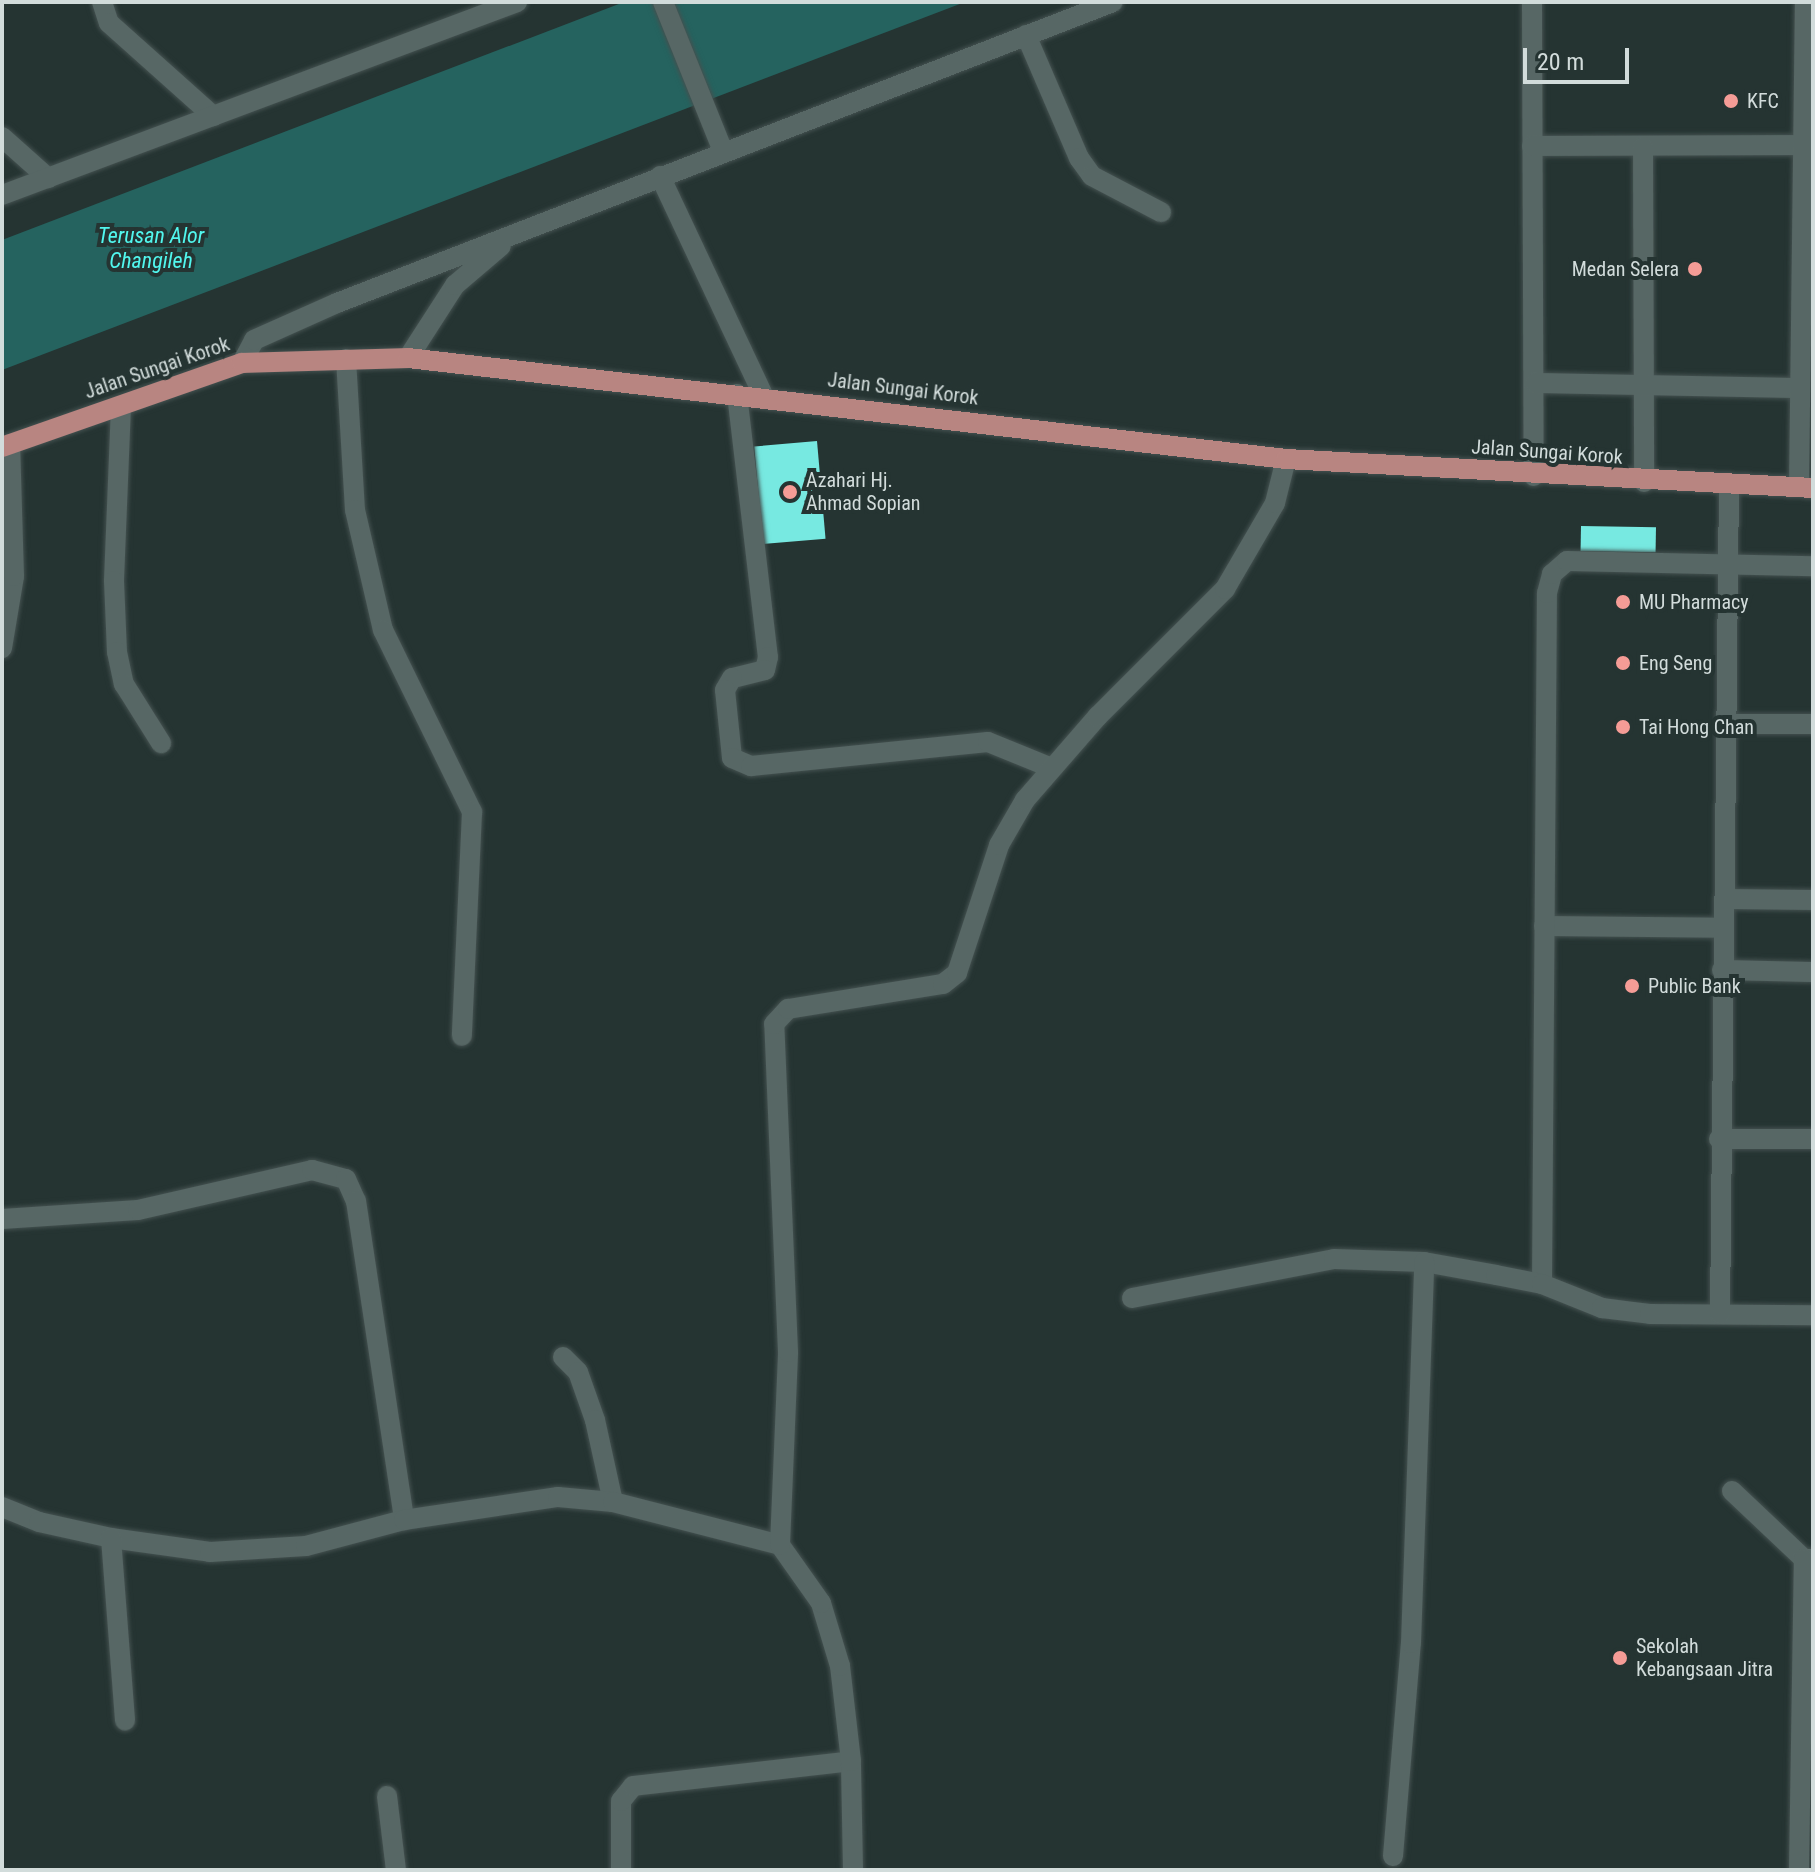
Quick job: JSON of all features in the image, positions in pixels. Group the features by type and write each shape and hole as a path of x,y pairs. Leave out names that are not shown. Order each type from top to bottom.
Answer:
{"main road":[{"name":"Jalan Sungai Korok","path":"6,445 242,363 408,358 1286,459 1534,476 1806,488"}],"street":[{"path":"102,2 109,23 213,116"},
{"path":"483,2 514,3"},
{"path":"663,2 722,149"},
{"path":"242,363 254,340 275,329 722,149 1113,2"},
{"path":"1532,2 1534,476"},
{"path":"1805,2 1798,388 1805,420 1806,488"},
{"path":"2,195 514,3"},
{"path":"1026,35 1079,158 1092,176 1161,212"},
{"path":"2,137 48,178"},
{"path":"1532,146 1804,145"},
{"path":"1643,147 1644,482"},
{"path":"660,176 764,397"},
{"path":"408,358 455,285 517,234"},
{"path":"346,359 355,510 383,630 472,812 462,1036"},
{"path":"1535,383 1798,388"},
{"path":"737,394 768,657 765,670 732,678 725,690 732,758 751,766 988,742 1052,768"},
{"path":"121,406 114,581 117,652 124,684 161,743"},
{"path":"2,648 14,576 6,445"},
{"path":"853,1870 851,1761 840,1666 821,1603 780,1545 788,1352 774,1024 788,1009 943,984 957,973 999,845 1025,800 1052,768 1225,589 1275,503 1286,459"},
{"path":"1720,1314 1719,1139 1731,563 1729,486"},
{"path":"1542,1284 1547,593 1552,574 1567,561 1813,566"},
{"path":"1727,724 1813,724"},
{"path":"1725,899 1813,900"},
{"path":"1544,926 1723,928"},
{"path":"1722,970 1813,972"},
{"path":"1719,1139 1813,1139"},
{"path":"2,1219 138,1210 312,1170 346,1179 356,1201 404,1520"},
{"path":"1132,1298 1334,1259 1424,1262 1542,1284 1602,1308 1813,1315"},
{"path":"1393,1856 1411,1643 1424,1262"},
{"path":"563,1357 578,1372 595,1420 613,1502"},
{"path":"1732,1491 1809,1559 1799,1870"},
{"path":"2,1507 39,1522 111,1538 210,1552 306,1546 404,1520 558,1497 613,1502 780,1545"},
{"path":"111,1538 125,1720"},
{"path":"621,1870 621,1801 633,1786 851,1761"},
{"path":"387,1796 396,1870"}],"water":[{"name":"Terusan Alor Changileh","path":"624,2 965,2 2,370 2,240"}],"building":[{"name":"Azahari Hj. Ahmad Sopian","path":"817,441 826,539 763,544 754,446"},
{"path":"1581,526 1656,527 1656,552 1581,551"}],"place":[{"name":"KFC","path":"1731,101"},
{"name":"Medan Selera","path":"1695,269"},
{"name":"Azahari Hj. Ahmad Sopian","path":"790,492"},
{"name":"MU Pharmacy","path":"1623,602"},
{"name":"Eng Seng","path":"1623,663"},
{"name":"Tai Hong Chan","path":"1623,727"},
{"name":"Public Bank","path":"1632,986"},
{"name":"Sekolah Kebangsaan Jitra","path":"1620,1658"}]}
